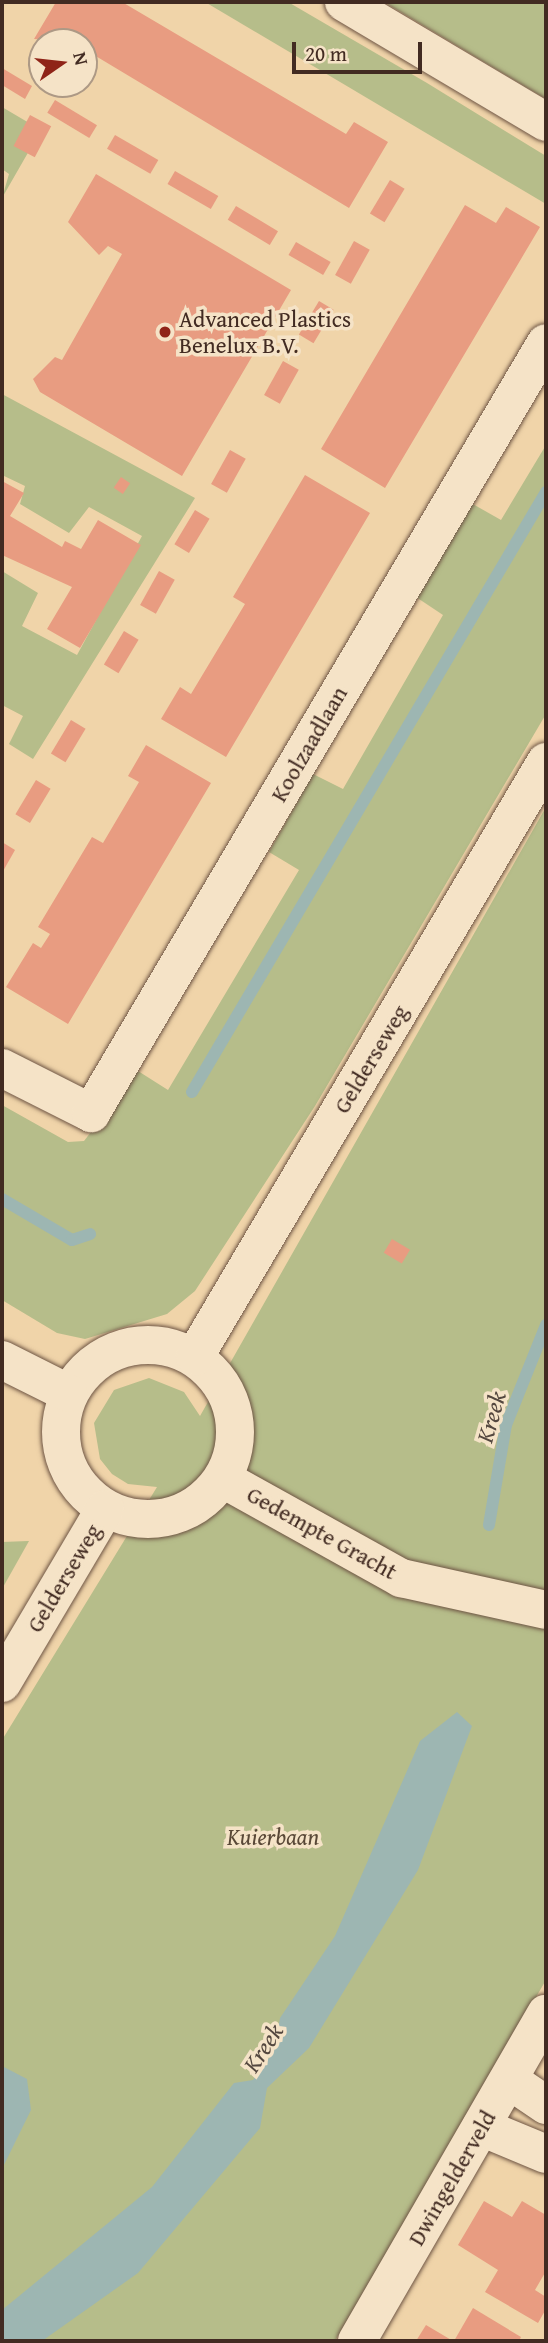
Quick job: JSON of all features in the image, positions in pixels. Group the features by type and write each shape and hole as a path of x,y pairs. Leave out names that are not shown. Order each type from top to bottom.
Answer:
{"street":[{"path":"344,2 546,122"},
{"name":"Koolzaadlaan","path":"2,1068 57,1100 91,1113 546,343"},
{"name":"Gelderseweg","path":"195,1356 546,762"},
{"path":"148,1343 195,1356 226,1390 236,1435 223,1479 200,1503 170,1517 137,1519 105,1509 80,1488 64,1458 60,1425 68,1393 101,1356 148,1343"},
{"path":"2,1360 68,1393"},
{"name":"Gedempte Gracht","path":"223,1479 401,1578 546,1610"},
{"name":"Gelderseweg","path":"2,1683 105,1509"},
{"name":"Dwingelderveld","path":"357,2341 546,2014"},
{"path":"509,2080 546,2105"},
{"path":"481,2127 546,2154"}],"green space":[{"path":"205,2 288,2 427,83 546,156 546,204"},
{"path":"384,2 546,2 546,99"},
{"path":"2,107 41,130 2,198 9,174 2,169"},
{"path":"2,394 195,498 33,759 9,744 23,716 2,705 2,571 38,593 22,626 77,655 142,536 89,507 69,533 20,504 25,486 2,475"},
{"path":"546,445 546,714 315,1106 195,1291 167,1314 85,1339 57,1333 2,1300 2,1105 68,1142 84,1141 138,1071 168,1090 299,870 269,852 313,774 343,789 443,615 416,597 471,503 501,520"},
{"name":"Kuierbaan","path":"546,807 546,1980 335,2341 2,2341 2,1740 157,1487 128,1484 112,1474 100,1459 94,1423 114,1390 149,1378 184,1392 200,1416"},
{"path":"29,1541 2,1589 2,1542"}],"water":[{"path":"457,1712 472,1726 418,1870 309,2048 267,2088 260,2128 138,2273 42,2341 2,2341 2,2310 152,2187 234,2083 253,2080 274,2051 280,2018 335,1936 420,1741"},
{"path":"2,2066 27,2079 31,2110 2,2169"}],"building":[{"path":"56,2 122,2 346,134 354,122 388,142 349,208 98,57 98,28 41,28"},
{"path":"2,68 28,84 28,93 25,99 2,85"},
{"path":"55,100 97,125 89,138 47,113"},
{"path":"30,115 51,126 35,157 14,146"},
{"path":"115,135 158,160 150,174 107,149"},
{"path":"175,171 218,196 211,209 168,184"},
{"path":"96,174 291,290 182,476 40,392 33,379 55,357 62,360 122,254 108,246 99,255 68,222"},
{"path":"390,180 405,189 384,222 370,213"},
{"path":"465,205 496,223 506,207 540,227 385,488 321,449"},
{"path":"236,206 278,231 270,245 228,220"},
{"path":"354,241 370,250 351,284 335,275"},
{"path":"296,242 331,262 323,275 288,255"},
{"path":"319,301 334,310 313,343 299,334"},
{"path":"283,361 299,370 280,404 264,395"},
{"path":"230,450 246,459 227,493 211,484"},
{"path":"305,475 370,513 226,757 161,719 180,687 191,694 245,604 233,597"},
{"path":"121,477 130,483 123,494 114,488"},
{"path":"2,481 24,493 10,516 62,547 65,541 81,549 98,520 141,545 80,648 47,629 72,587 2,555"},
{"path":"195,510 210,519 189,553 174,544"},
{"path":"159,571 175,580 156,614 140,605"},
{"path":"124,631 139,640 118,673 104,664"},
{"path":"71,720 86,729 65,762 51,753"},
{"path":"146,745 211,783 68,1024 6,987 33,943 41,948 50,934 38,927 92,837 103,843 139,782 128,776"},
{"path":"36,780 51,789 30,823 15,814"},
{"path":"2,842 15,850 2,873"},
{"path":"392,1239 410,1250 402,1264 384,1253"},
{"path":"484,2201 512,2217 522,2201 546,2215 546,2271 535,2290 546,2297 546,2309 538,2323 485,2292 498,2270 458,2245"},
{"path":"473,2308 521,2337 519,2341 454,2341"},
{"path":"426,2325 453,2341 416,2341"}],"waterway":[{"path":"192,1092 546,492"},
{"path":"2,1199 72,1240 90,1234"},
{"name":"Kreek","path":"489,1525 506,1425 546,1325"}],"place":[{"name":"Advanced Plastics Benelux B.V.","path":"165,332"}]}
